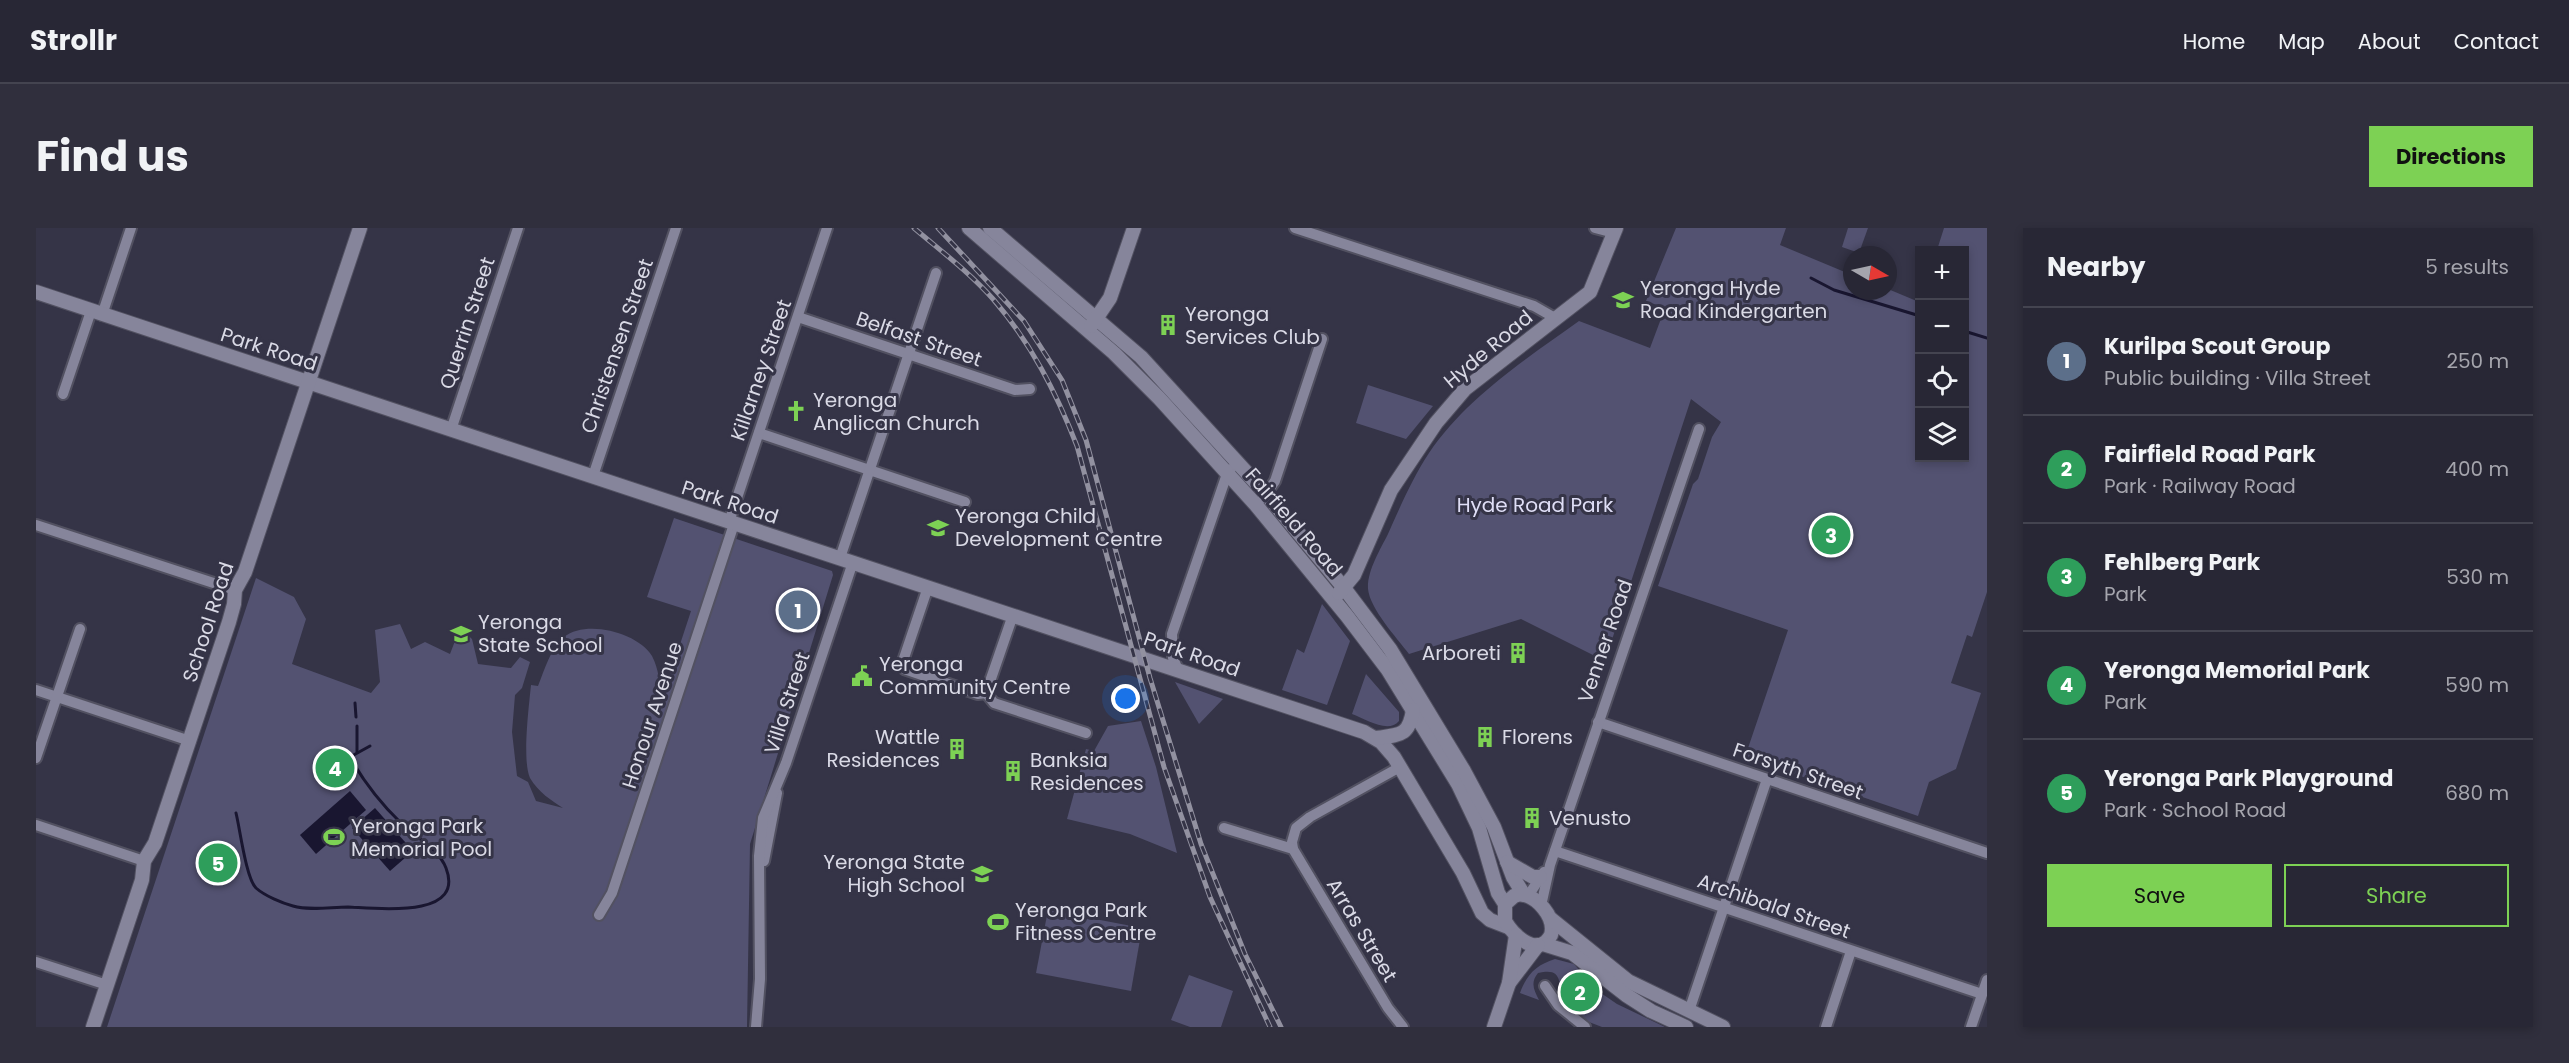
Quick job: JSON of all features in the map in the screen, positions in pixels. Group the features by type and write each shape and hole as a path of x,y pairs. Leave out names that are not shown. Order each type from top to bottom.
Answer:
{"street":[{"path":"63,394 131,228"},
{"name":"School Road","path":"93,1027 142,880 144,861 155,843 190,741 232,612 235,590 245,572 360,228"},
{"name":"Querrin Street","path":"451,430 518,228"},
{"name":"Christensen Street","path":"592,477 676,228"},
{"name":"Killarney Street","path":"731,523 827,228"},
{"name":"Fairfield Road","path":"969,228 1092,325 1149,365 1267,495 1344,588 1390,649 1464,771 1494,827 1513,877 1526,895"},
{"name":"Fairfield Road","path":"990,228 1092,325 1159,398 1256,505 1380,658 1468,804 1479,828 1504,907"},
{"path":"1092,325 1110,298 1134,228"},
{"path":"1595,228 1615,231"},
{"path":"1300,229 1534,306 1554,318"},
{"name":"Hyde Road","path":"1333,598 1354,575 1391,490 1436,423 1465,389 1590,292 1615,231"},
{"name":"Villa Street","path":"756,1027 760,980 760,877 775,811 777,787 846,560 870,470 936,273"},
{"name":"Park Road","path":"36,292 1360,730 1376,738 1390,751 1400,767"},
{"name":"Belfast Street","path":"798,317 1015,390 1030,389"},
{"path":"1256,505 1267,495 1276,477 1322,339"},
{"name":"Venner Road","path":"1541,906 1550,866 1699,429"},
{"path":"759,433 965,502"},
{"path":"1178,670 1173,658 1172,634 1227,474 1236,462"},
{"name":"Honour Avenue","path":"598,915 612,893 731,523"},
{"path":"36,525 235,590"},
{"path":"928,587 903,661 904,669 978,694 986,693"},
{"path":"986,693 1013,615"},
{"path":"36,758 80,628"},
{"path":"36,690 190,741"},
{"path":"986,693 994,703 1086,733"},
{"path":"1376,738 1404,732 1410,725 1413,710"},
{"name":"Forsyth Street","path":"1598,722 1987,853"},
{"path":"1224,828 1293,849 1292,842 1296,828 1310,817 1400,767 1486,917 1512,931 1528,944 1540,944 1572,953 1626,995 1651,1011 1686,1027"},
{"path":"1689,1011 1767,779"},
{"path":"36,825 144,861"},
{"name":"Arras Street","path":"1293,849 1388,1008 1403,1027"},
{"name":"Archibald Street","path":"1555,851 1982,994"},
{"path":"1507,862 1533,877 1540,878"},
{"name":"Venner Road","path":"1526,895 1550,866"},
{"path":"1474,893 1486,904 1504,907"},
{"path":"1494,1027 1509,983 1512,931 1505,921 1504,907 1514,896 1526,895 1541,906 1551,919 1628,981 1723,1027"},
{"path":"1509,983 1540,944 1551,935 1551,919"},
{"path":"1826,1027 1851,951"},
{"path":"36,962 108,985"},
{"path":"1971,1027 1987,980"},
{"path":"1545,986 1558,1005 1585,1027"}],"green space":[{"name":"Hyde Road Park","path":"1676,228 1786,228 1780,245 1843,271 1843,300 1897,300 1897,293 1915,300 1915,462 1969,462 1969,246 1938,246 1944,228 1987,228 1987,592 1972,637 1967,635 1951,683 1981,693 1956,769 1929,782 1918,816 1745,757 1788,630 1658,586 1693,484 1698,479 1712,437 1721,422 1691,399 1605,661 1521,619 1409,654 1374,605 1370,597 1368,582 1378,554 1407,492 1429,453 1461,414 1498,380 1579,321 1650,348 1665,308 1646,301"},
{"path":"1848,228 1868,228 1862,246 1842,247"},
{"path":"1368,385 1433,406 1406,439 1356,423"},
{"path":"674,518 832,571 833,575 750,844 747,1027 107,1027 256,578 294,597 306,619 292,664 371,693 380,682 375,630 400,624 411,649 425,642 450,654 460,628 472,639 478,664 511,668 520,657 530,662 522,688 515,695 512,732 517,776 528,782 536,801 563,808 537,788 530,778 526,759 531,685 538,686 551,653 564,637 585,629 598,629 624,635 645,648 652,656 658,671 663,696 691,611 647,597"},
{"path":"1322,604 1350,641 1327,705 1282,690 1297,649 1304,653"},
{"path":"1366,674 1399,712 1399,721 1394,725 1383,726 1352,714"},
{"path":"1175,682 1223,699 1199,724"},
{"path":"1141,721 1156,767 1177,853 1130,834 1067,819 1086,749 1094,751 1108,726"},
{"path":"1048,910 1142,928 1131,991 1036,973"},
{"path":"1555,959 1574,964 1595,989 1617,1004 1665,1027 1602,1027 1589,1022 1563,1000 1558,978 1552,972 1538,973 1534,980 1539,1000 1520,993 1533,971 1542,964"},
{"path":"1189,975 1233,991 1221,1027 1190,1027 1171,1020"}],"shaded area":[{"path":"350,791 366,810 316,854 300,835"},
{"path":"375,808 413,851 390,871 352,828"}],"waterway":[{"path":"1811,278 1834,290 1915,314"},
{"path":"1969,333 1987,338"},
{"path":"355,703 356,717"},
{"path":"357,726 357,752"},
{"path":"350,757 370,746"},
{"path":"236,813 252,883 260,891 279,901 306,908 396,909 431,903 443,896 449,885 443,861 386,807 365,782 348,754"}],"railway":[{"path":"914,228 965,271 1007,316 1031,351 1060,406 1077,446 1164,767 1210,897 1270,1027"},
{"path":"938,228 1024,321 1062,380 1086,440 1150,678 1201,844 1245,954 1281,1027"}],"place":[{"name":"Yeronga Hyde Road Kindergarten","path":"1623,300"},
{"name":"Yeronga Services Club","path":"1168,325"},
{"name":"Yeronga Anglican Church","path":"796,411"},
{"name":"Yeronga Child Development Centre","path":"938,528"},
{"name":"Fehlberg Park","path":"1831,535"},
{"name":"Kurilpa Scout Group","path":"798,610"},
{"name":"Yeronga State School","path":"461,634"},
{"name":"Arboreti","path":"1518,653"},
{"name":"Yeronga Community Centre","path":"862,676"},
{"name":"Florens","path":"1485,737"},
{"name":"Wattle Residences","path":"957,749"},
{"name":"Yeronga Memorial Park","path":"335,768"},
{"name":"Banksia Residences","path":"1013,771"},
{"name":"Venusto","path":"1532,818"},
{"name":"Yeronga Park Memorial Pool","path":"334,837"},
{"name":"Yeronga Park Playground","path":"218,863"},
{"name":"Yeronga State High School","path":"982,874"},
{"name":"Yeronga Park Fitness Centre","path":"998,922"},
{"name":"Fairfield Road Park","path":"1580,992"}]}
